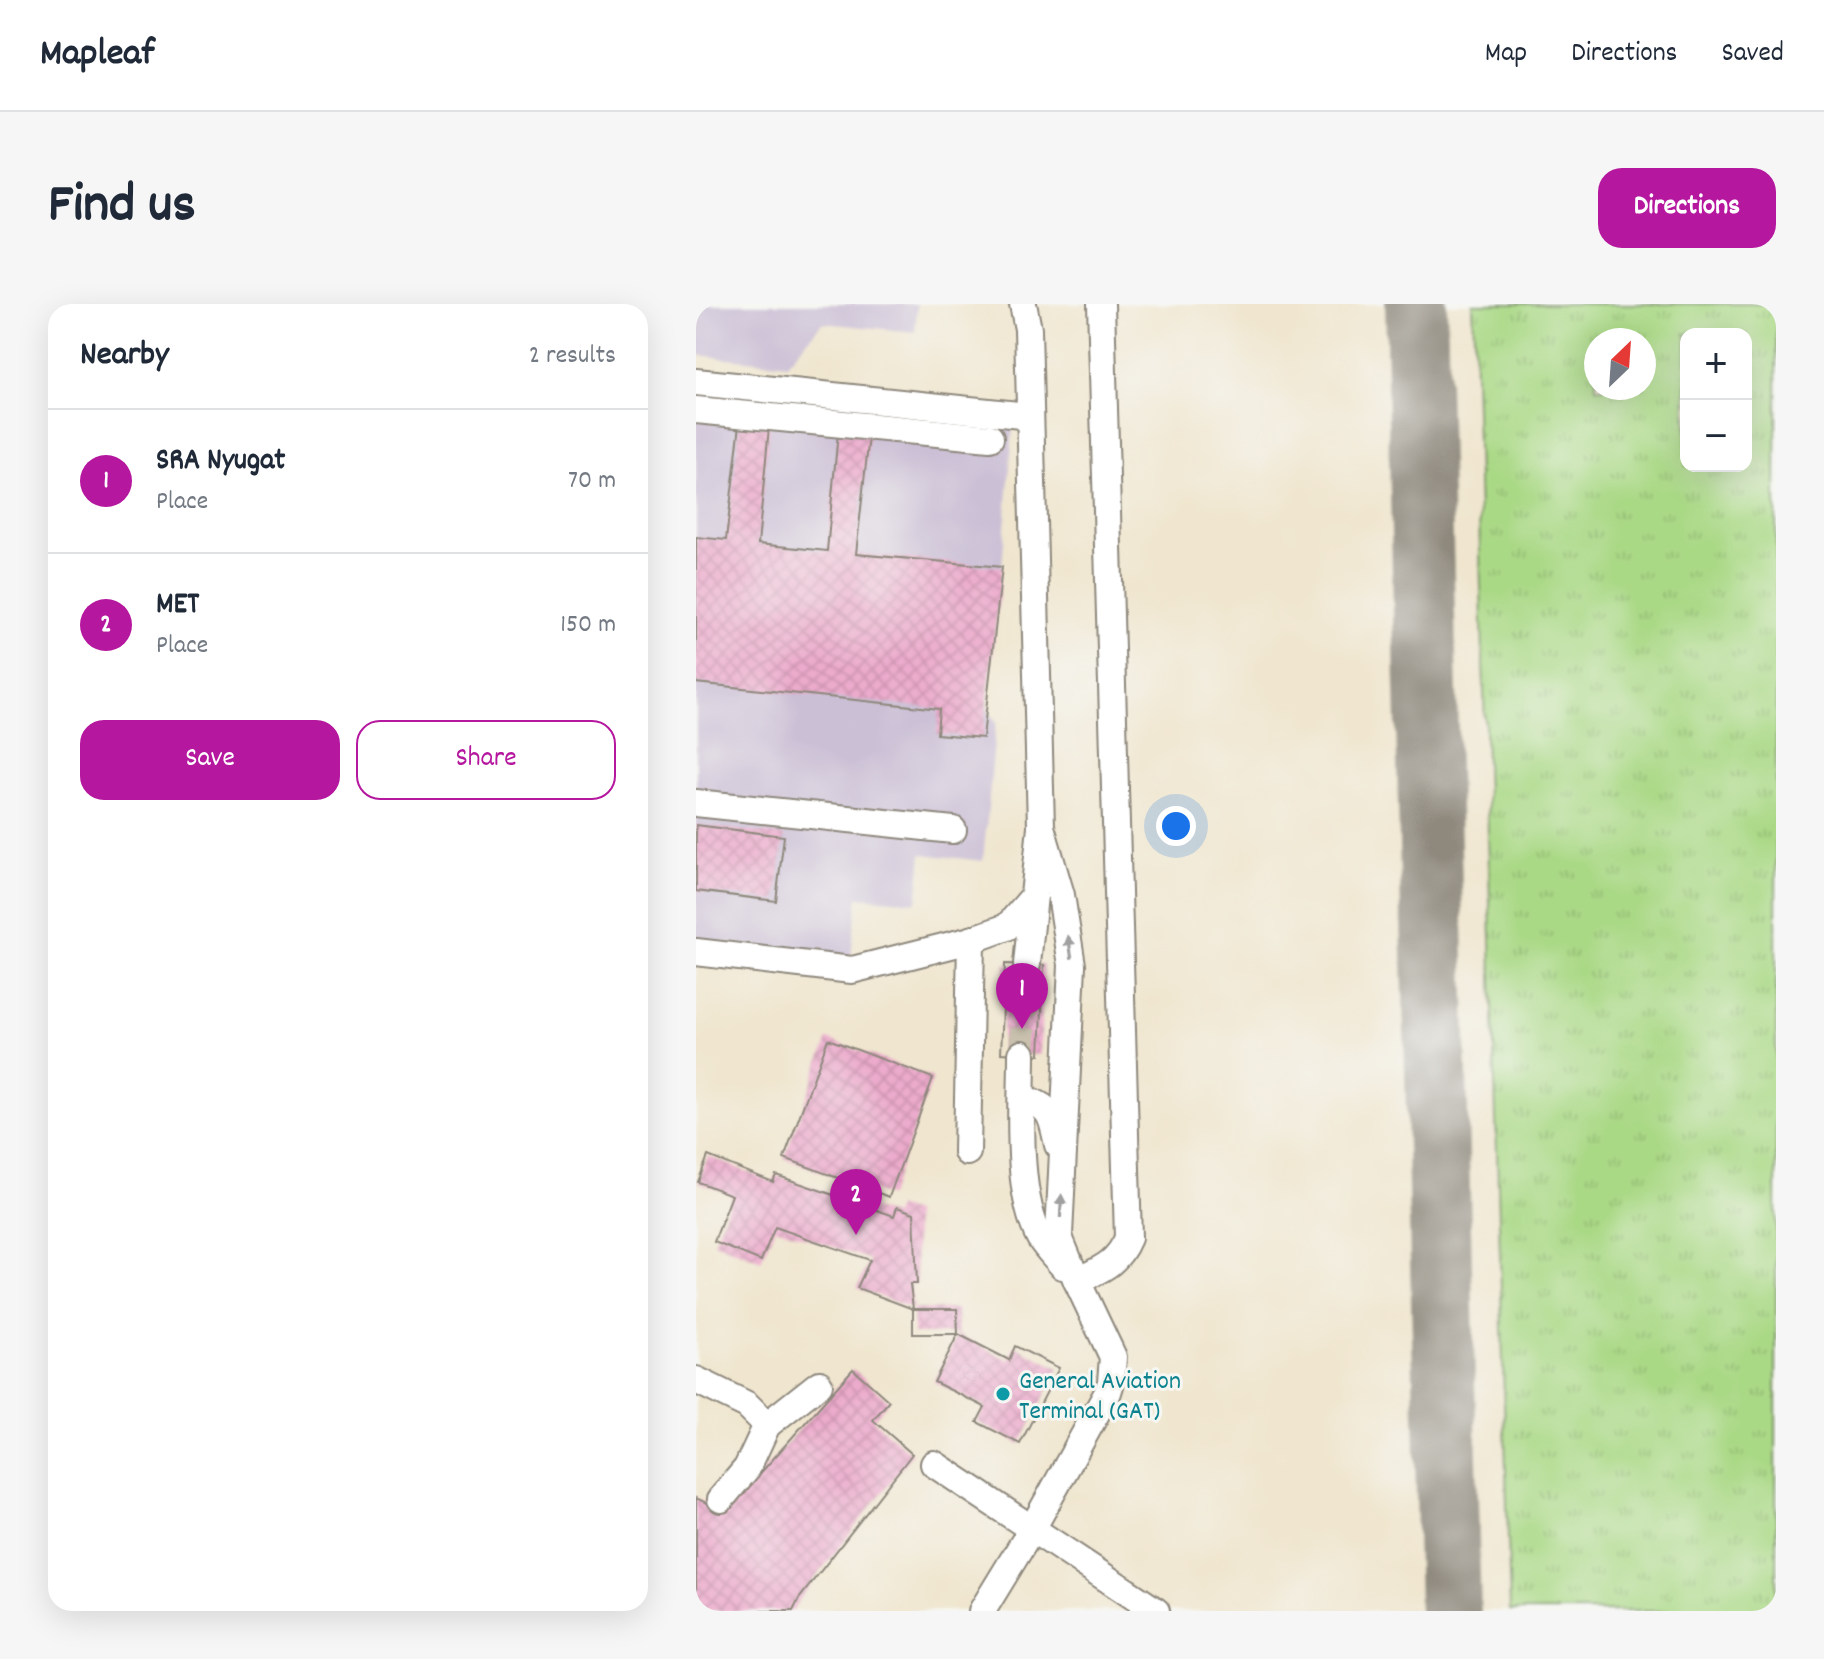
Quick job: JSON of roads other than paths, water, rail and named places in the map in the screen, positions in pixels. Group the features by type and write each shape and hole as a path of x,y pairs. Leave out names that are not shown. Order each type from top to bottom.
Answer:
{"lane":[{"path":"1023,304 1028,329 1041,827 1027,964"},
{"path":"1077,1281 1115,1260 1128,1238 1101,304"},
{"path":"696,382 1029,416"},
{"path":"696,410 990,438"},
{"path":"696,803 953,830"},
{"path":"982,1611 1092,1422 1111,1382 1113,1357 1059,1235 1072,965 1061,895 1041,827"},
{"path":"696,952 852,970 971,940 1007,927 1034,896"},
{"path":"967,1152 971,940"},
{"path":"1022,1054 1023,1178 1027,1200 1040,1239 1077,1281"},
{"path":"1022,1099 1051,1087 1068,1068"},
{"path":"1022,1099 1042,1105 1049,1114 1063,1166"},
{"path":"696,1380 747,1405 767,1425"},
{"path":"721,1499 747,1468 767,1425 819,1384"},
{"path":"934,1464 1156,1611"}],"tunnel":[{"path":"1022,1054 1027,964"}],"place":[{"name":"SRA Nyugat","path":"1022,1029"},
{"name":"MET","path":"856,1235"},
{"name":"General Aviation Terminal (GAT)","path":"1003,1394"}]}
